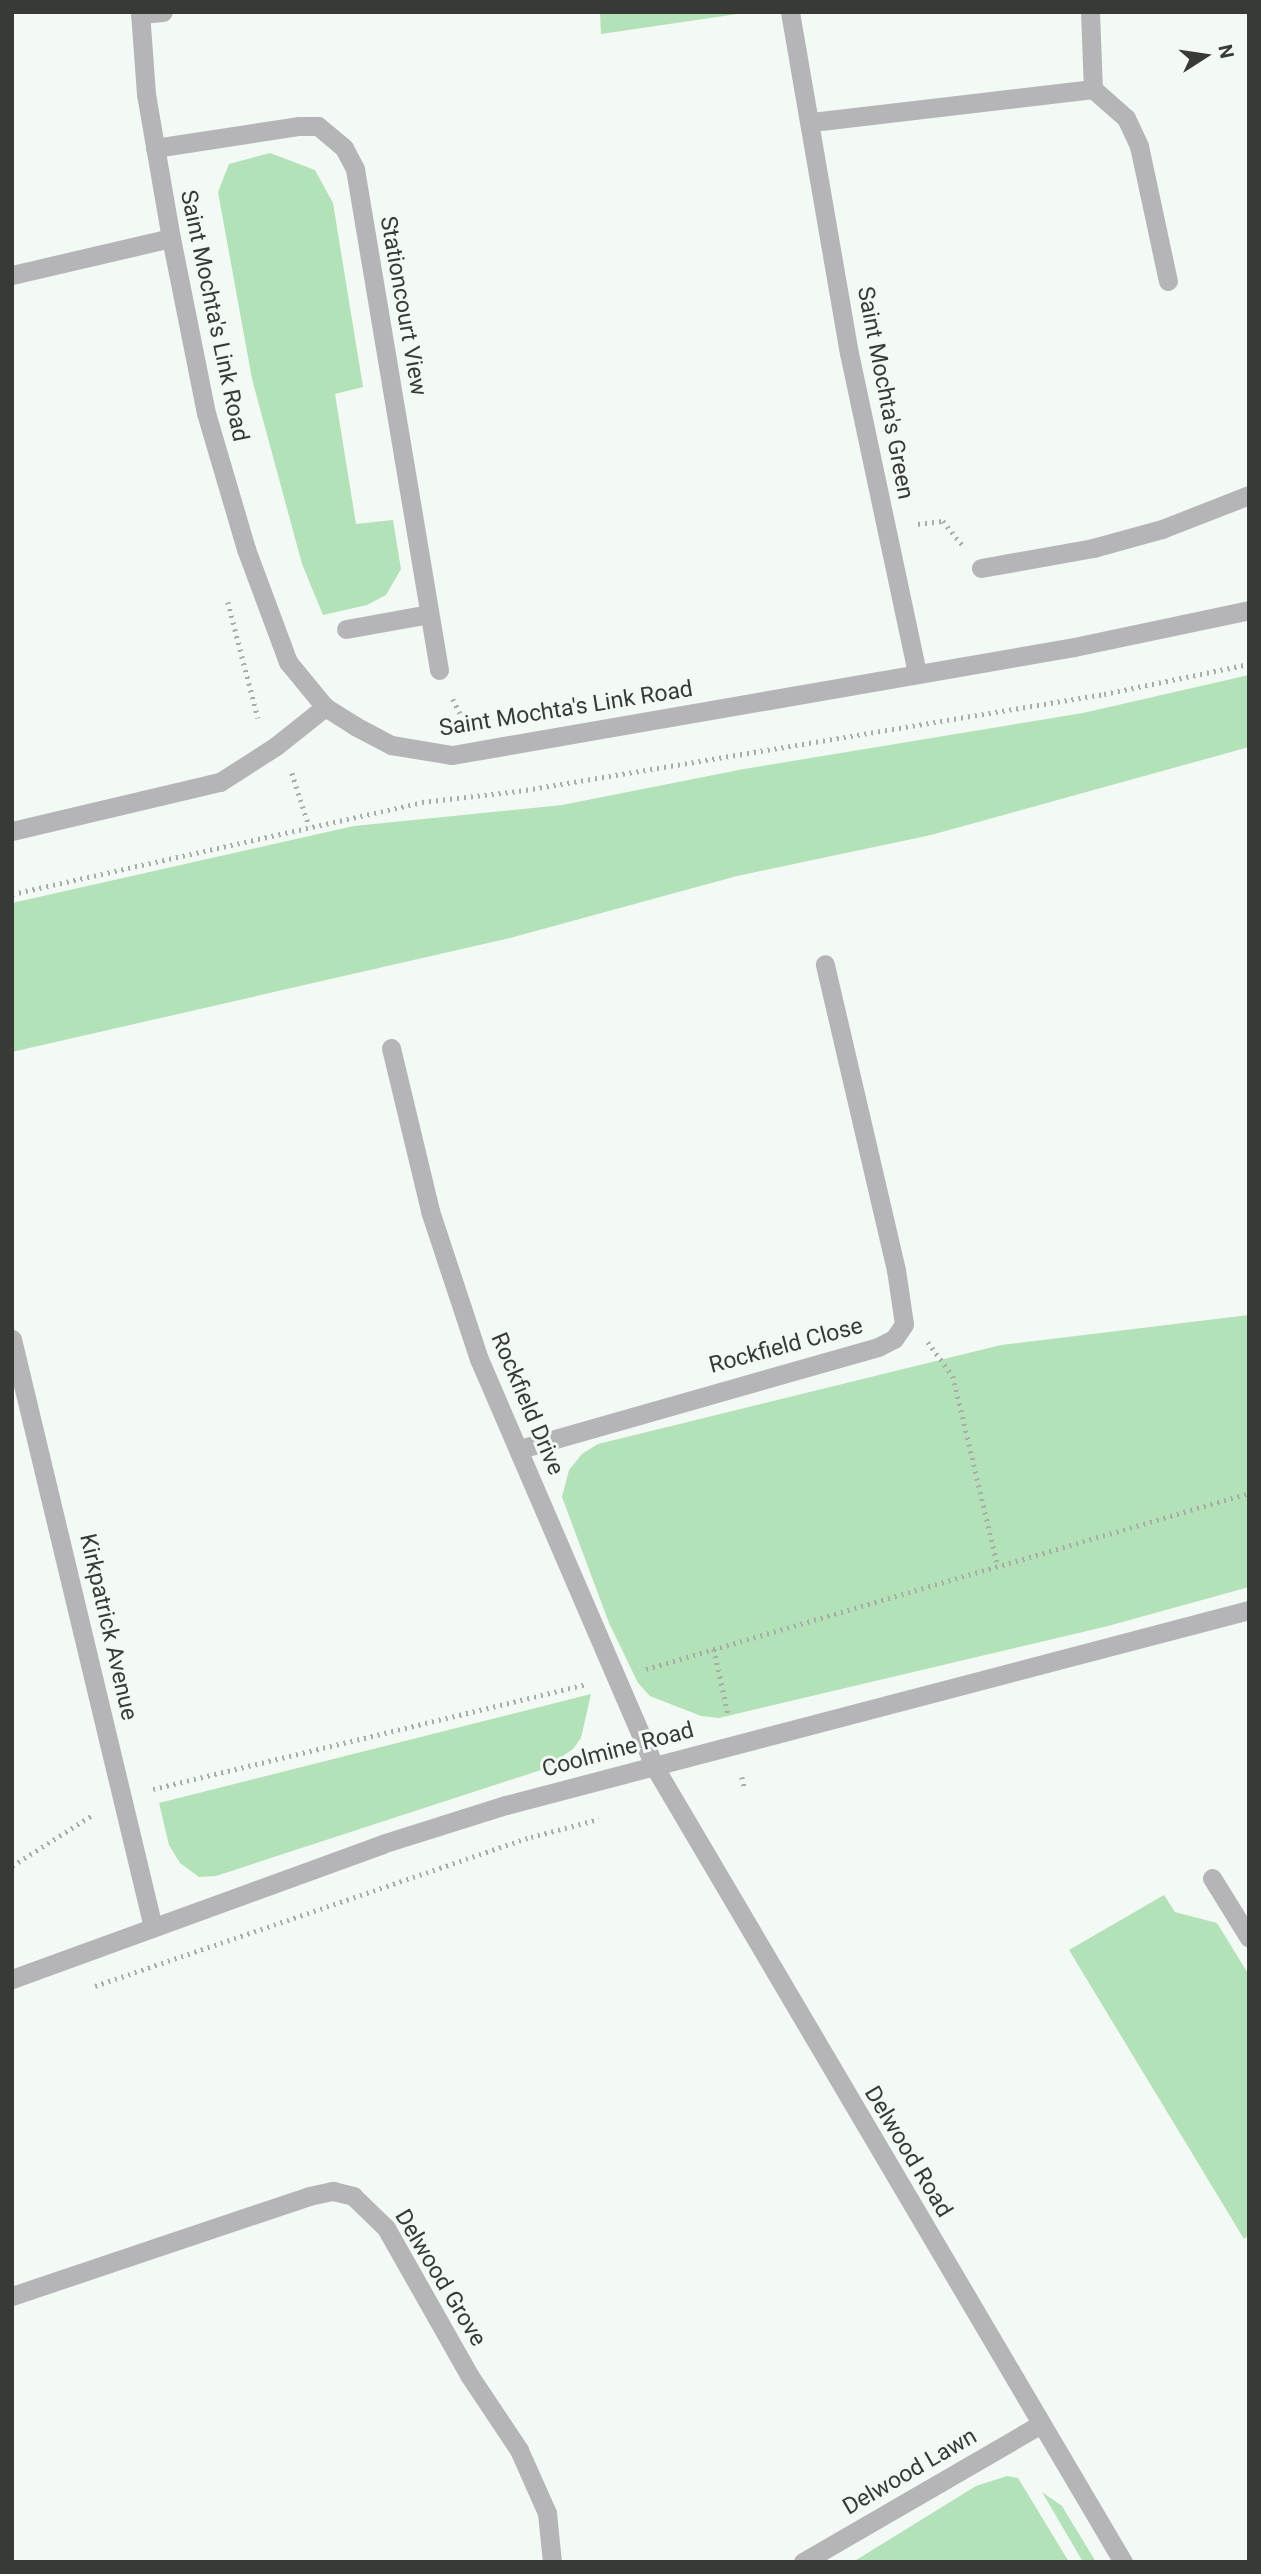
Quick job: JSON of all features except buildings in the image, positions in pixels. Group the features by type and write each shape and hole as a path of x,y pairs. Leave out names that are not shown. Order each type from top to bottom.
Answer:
{"street":[{"path":"140,13 163,12"},
{"name":"Saint Mochta's Green","path":"790,12 812,122 849,353 917,672"},
{"path":"1090,12 1093,89 1126,118 1139,145 1168,281"},
{"name":"Saint Mochta's Link Road","path":"140,13 155,148 170,239 206,413 246,549 288,662 325,707 391,745 422,753 478,752 917,672 1086,645 1249,610"},
{"path":"812,122 1093,89"},
{"name":"Stationcourt View","path":"155,148 299,126 318,126 344,148 355,169 439,670"},
{"path":"12,275 170,239"},
{"path":"981,568 1093,548 1162,529 1249,495"},
{"path":"346,629 429,614"},
{"path":"12,831 220,782 276,746 325,707"},
{"path":"825,964 896,1270 904,1324"},
{"name":"Rockfield Drive","path":"391,1048 430,1211 479,1359 520,1449 613,1678 654,1766"},
{"name":"Rockfield Close","path":"520,1449 878,1347 894,1339 904,1324"},
{"name":"Kirkpatrick Avenue","path":"12,1339 153,1927"},
{"name":"Coolmine Road","path":"12,1979 382,1844 654,1766 1249,1610"},
{"name":"Delwood Road","path":"654,1766 1123,2562"},
{"path":"1212,1878 1249,1938"},
{"name":"Delwood Grove","path":"12,2296 309,2196 333,2191 353,2196 386,2228 469,2375 519,2451 547,2513 552,2562"},
{"name":"Delwood Lawn","path":"803,2562 1041,2424"}],"path":[{"path":"886,522 913,525 943,520 981,568"},
{"path":"12,894 422,802 519,791 1104,694 1249,664"},
{"path":"439,670 478,752"},
{"path":"904,1324 927,1340 953,1376 998,1566"},
{"path":"12,1866 123,1796 613,1678 1249,1493"},
{"path":"92,1987 518,1841 599,1819"}],"green space":[{"path":"600,12 751,12 601,34"},
{"path":"270,153 315,170 333,203 363,387 335,394 356,524 393,520 401,569 386,595 367,605 323,615 302,564 252,379 218,192 229,164"},
{"path":"1249,675 1249,747 931,835 737,876 510,938 12,1052 12,903 354,826 562,805 744,769 1083,713"},
{"path":"1249,1315 1249,1587 1108,1626 719,1718 701,1716 650,1696 638,1683 609,1623 562,1497 569,1470 582,1454 598,1444 1001,1345"},
{"path":"591,1694 581,1738 573,1749 544,1769 216,1876 199,1877 180,1863 169,1845 159,1803"},
{"path":"1164,1895 1175,1912 1217,1923 1249,1975 1249,2235 1244,2239 1069,1950"},
{"path":"1007,2476 1018,2478 1069,2562 853,2562 976,2486"},
{"path":"1042,2492 1062,2506 1096,2562 1083,2562"}]}
